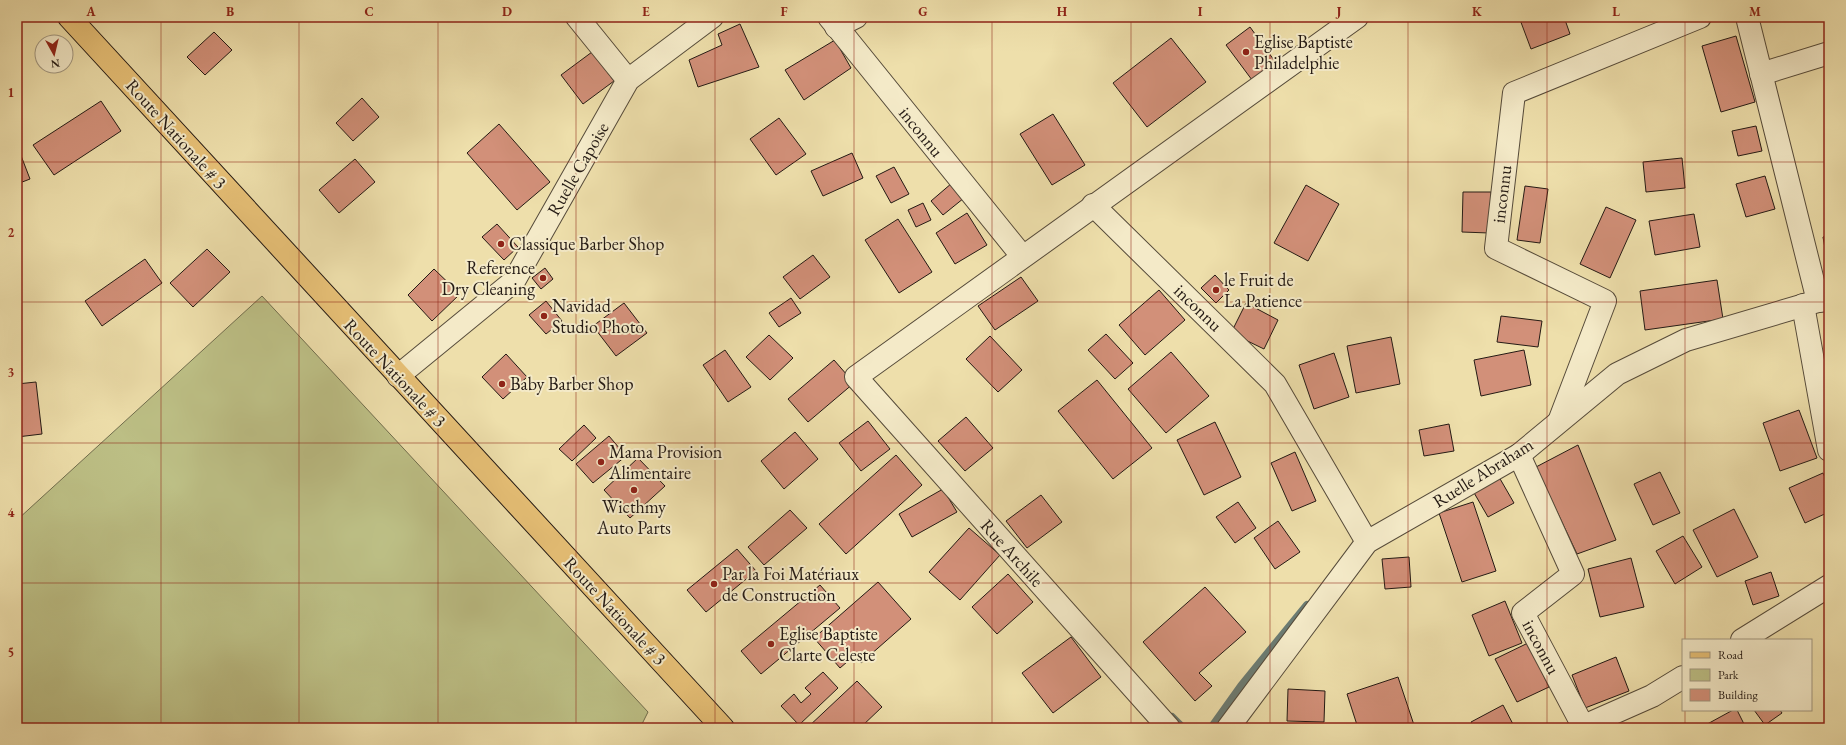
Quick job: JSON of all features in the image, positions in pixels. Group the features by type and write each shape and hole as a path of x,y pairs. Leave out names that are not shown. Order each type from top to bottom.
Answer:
{"main road":[{"name":"Route Nationale # 3","path":"69,17 723,728"}],"street":[{"path":"577,17 628,80"},
{"name":"Ruelle Capoise","path":"398,376 514,281 628,80 712,17"},
{"name":"inconnu","path":"856,17 832,22 1022,256"},
{"path":"1022,256 1356,17"},
{"name":"inconnu","path":"1560,420 1605,301 1496,248 1514,93 1700,17"},
{"path":"1746,17 1817,302 1829,450"},
{"path":"1761,74 1829,53"},
{"name":"inconnu","path":"1093,205 1275,384 1367,542"},
{"name":"Rue Archile","path":"1022,256 856,377 1169,728"},
{"name":"Ruelle Abraham","path":"1228,728 1367,542 1519,455 1618,374 1686,340 1817,302"},
{"name":"inconnu","path":"1519,455 1573,574 1523,613 1584,727 1652,696 1682,678"},
{"path":"1744,639 1829,586"}],"green space":[{"path":"262,296 648,712 640,728 17,728 17,520"}],"building":[{"path":"1519,17 1564,17 1570,34 1531,49"},
{"path":"740,24 759,67 698,87 689,60 722,45 718,34"},
{"path":"1250,27 1279,67 1255,84 1226,45"},
{"path":"214,32 232,50 205,75 187,57"},
{"path":"1736,36 1755,102 1721,112 1702,46"},
{"path":"1171,38 1206,82 1147,127 1113,83"},
{"path":"835,40 851,68 804,100 785,70"},
{"path":"592,52 614,81 583,104 561,75"},
{"path":"362,98 379,117 353,141 336,123"},
{"path":"101,101 121,131 54,175 33,145"},
{"path":"1053,114 1085,165 1052,185 1020,134"},
{"path":"779,118 806,154 776,175 750,139"},
{"path":"499,124 550,182 517,210 467,153"},
{"path":"1756,126 1762,151 1738,156 1732,131"},
{"path":"20,153 30,179 17,184 17,154"},
{"path":"852,153 863,178 823,196 811,171"},
{"path":"1682,158 1685,188 1646,192 1643,162"},
{"path":"355,159 375,182 339,213 319,190"},
{"path":"894,167 909,194 891,203 876,176"},
{"path":"1765,176 1775,209 1746,217 1736,184"},
{"path":"952,183 964,198 943,215 931,201"},
{"path":"1306,185 1339,204 1308,261 1274,243"},
{"path":"1525,186 1548,189 1540,243 1517,240"},
{"path":"1463,192 1491,192 1489,233 1462,232"},
{"path":"923,203 931,220 916,227 908,210"},
{"path":"1606,207 1636,220 1610,278 1580,264"},
{"path":"967,213 987,245 955,264 936,233"},
{"path":"1694,214 1700,247 1655,255 1649,221"},
{"path":"898,219 932,272 899,293 865,240"},
{"path":"497,224 518,247 504,260 482,237"},
{"path":"1829,235 1829,271 1823,237"},
{"path":"207,249 230,272 193,307 170,283"},
{"path":"813,255 830,277 800,299 783,277"},
{"path":"145,259 162,283 102,326 85,301"},
{"path":"545,268 553,279 541,289 532,278"},
{"path":"434,269 460,294 432,321 408,295"},
{"path":"1215,275 1229,290 1216,303 1201,288"},
{"path":"1021,277 1038,301 995,330 978,306"},
{"path":"1717,280 1723,319 1645,330 1640,291"},
{"path":"1159,290 1185,320 1145,355 1119,325"},
{"path":"791,298 801,313 779,327 769,313"},
{"path":"546,301 562,321 546,334 529,315"},
{"path":"624,303 647,333 616,356 593,326"},
{"path":"1246,303 1278,320 1264,349 1231,333"},
{"path":"1501,316 1542,321 1538,347 1497,342"},
{"path":"1106,334 1133,363 1115,379 1088,350"},
{"path":"769,335 793,358 770,380 746,357"},
{"path":"990,336 1022,370 998,392 966,359"},
{"path":"1391,337 1400,384 1356,393 1347,346"},
{"path":"725,350 751,387 728,402 703,365"},
{"path":"1524,350 1531,385 1481,396 1474,360"},
{"path":"1171,352 1209,396 1166,433 1128,389"},
{"path":"1334,353 1349,397 1314,409 1299,365"},
{"path":"506,354 527,377 503,399 482,377"},
{"path":"834,360 854,383 808,422 788,399"},
{"path":"1097,380 1152,448 1113,479 1058,411"},
{"path":"36,382 42,434 17,437 17,384"},
{"path":"1799,410 1817,458 1780,471 1763,423"},
{"path":"966,417 993,448 965,471 938,441"},
{"path":"868,421 890,449 861,471 839,443"},
{"path":"1215,422 1241,477 1204,495 1177,440"},
{"path":"1449,424 1454,451 1424,456 1419,430"},
{"path":"584,425 596,438 572,461 559,449"},
{"path":"795,432 818,459 784,489 761,461"},
{"path":"609,436 626,456 593,483 576,464"},
{"path":"1578,445 1616,540 1577,554 1536,467"},
{"path":"1295,452 1316,501 1292,511 1271,463"},
{"path":"896,455 922,485 846,554 819,524"},
{"path":"638,458 665,486 630,518 604,490"},
{"path":"1660,472 1680,513 1653,525 1634,484"},
{"path":"1823,473 1829,486 1829,512 1805,523 1789,488"},
{"path":"1499,477 1514,503 1488,517 1473,491"},
{"path":"943,489 957,512 912,537 899,514"},
{"path":"1041,495 1062,522 1027,548 1006,521"},
{"path":"1238,502 1256,528 1235,543 1216,517"},
{"path":"1473,502 1496,571 1462,582 1439,513"},
{"path":"1734,509 1758,557 1717,577 1693,530"},
{"path":"790,510 807,528 764,565 748,547"},
{"path":"1278,521 1300,552 1275,569 1254,538"},
{"path":"969,528 1000,555 960,600 929,572"},
{"path":"1683,536 1702,567 1675,584 1656,551"},
{"path":"737,549 756,571 706,612 687,590"},
{"path":"1409,557 1411,587 1385,589 1382,559"},
{"path":"1631,558 1644,607 1600,617 1588,569"},
{"path":"1771,572 1779,596 1753,605 1745,581"},
{"path":"1008,574 1033,602 997,634 972,607"},
{"path":"878,582 911,619 861,663 854,656 840,668 814,638"},
{"path":"820,585 840,608 761,674 741,651"},
{"path":"1205,587 1246,632 1199,673 1212,686 1195,701 1143,642"},
{"path":"1505,601 1522,643 1489,656 1472,615"},
{"path":"1071,637 1101,677 1053,713 1022,673"},
{"path":"1528,643 1549,687 1517,702 1495,659"},
{"path":"1616,657 1629,691 1585,708 1572,675"},
{"path":"823,672 838,688 799,725 781,706 794,694 801,703 811,694 805,688"},
{"path":"1398,677 1415,728 1358,728 1347,694"},
{"path":"857,681 882,707 860,728 807,728"},
{"path":"1288,689 1325,691 1324,722 1287,721"},
{"path":"1503,705 1515,728 1474,728 1471,722"},
{"path":"1731,711 1738,711 1746,728 1700,728"},
{"path":"1755,711 1781,711 1782,713 1765,725"}],"waterway":[{"path":"1211,728 1241,686 1307,605"},
{"path":"1172,717 1183,728"}],"place":[{"name":"Eglise Baptiste Philadelphie","path":"1246,52"},
{"name":"Classique Barber Shop","path":"501,244"},
{"name":"Reference Dry Cleaning","path":"543,278"},
{"name":"le Fruit de La Patience","path":"1216,290"},
{"name":"Navidad Studio Photo","path":"544,316"},
{"name":"Baby Barber Shop","path":"502,384"},
{"name":"Mama Provision Alimentaire","path":"601,462"},
{"name":"Wicthmy Auto Parts","path":"634,490"},
{"name":"Par la Foi Matériaux de Construction","path":"714,584"},
{"name":"Eglise Baptiste Clarte Celeste","path":"771,644"}]}
